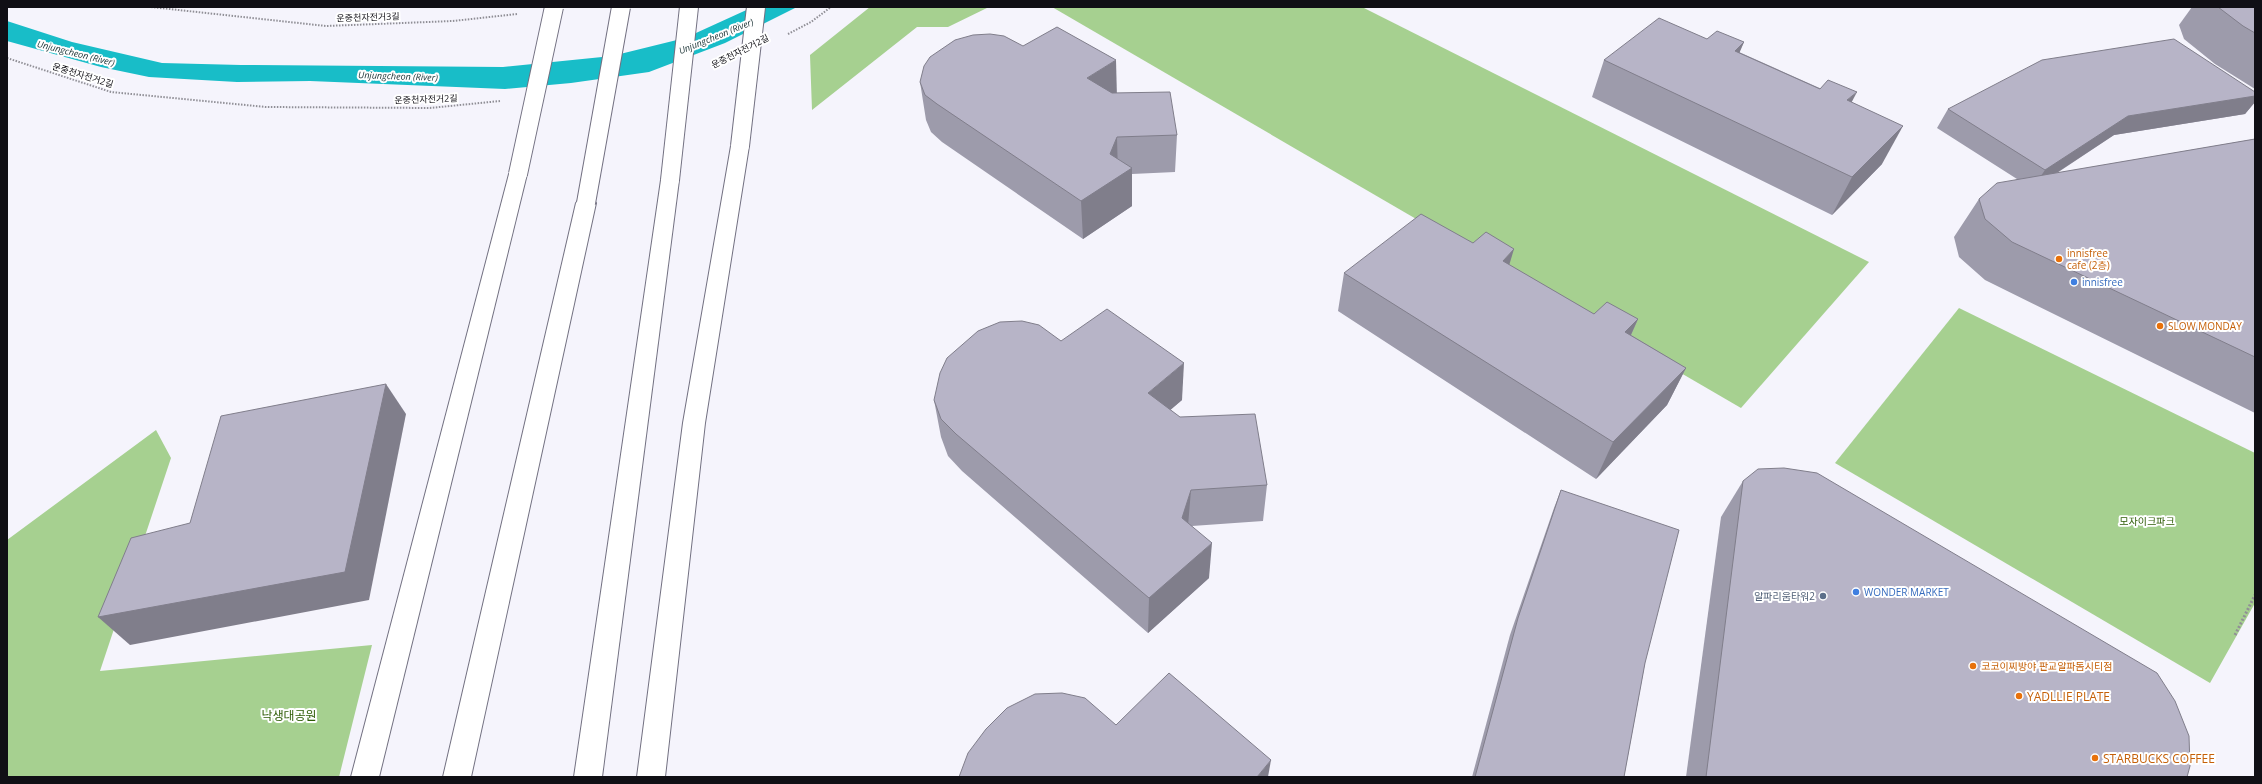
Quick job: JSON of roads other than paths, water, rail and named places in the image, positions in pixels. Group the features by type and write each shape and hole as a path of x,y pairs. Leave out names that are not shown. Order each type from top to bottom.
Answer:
{"main road":[{"path":"365,777 518,174 554,7"},
{"path":"457,777 586,203 621,7"},
{"path":"588,777 670,180 689,7"},
{"path":"651,777 694,423 740,146 756,7"}],"water":[{"name":"Unjungcheon (River)","path":"753,7 797,7 725,43 649,72 571,83 505,89 310,81 237,82 149,77 101,67 7,41 7,21 72,42 162,63 503,67 612,56 685,38"}],"place":[{"name":"innisfree cafe (2층)","path":"2059,259"},
{"name":"innisfree","path":"2074,282"},
{"name":"SLOW MONDAY","path":"2160,326"},
{"name":"WONDER MARKET","path":"1856,592"},
{"name":"알파리움타워2","path":"1823,596"},
{"name":"코코이찌방야 판교알파돔시티점","path":"1973,666"},
{"name":"YADLLIE PLATE","path":"2019,696"},
{"name":"STARBUCKS COFFEE","path":"2095,758"}],"park label":[{"name":"모자이크파크","path":"2147,521"},
{"name":"낙생대공원","path":"289,715"}]}
